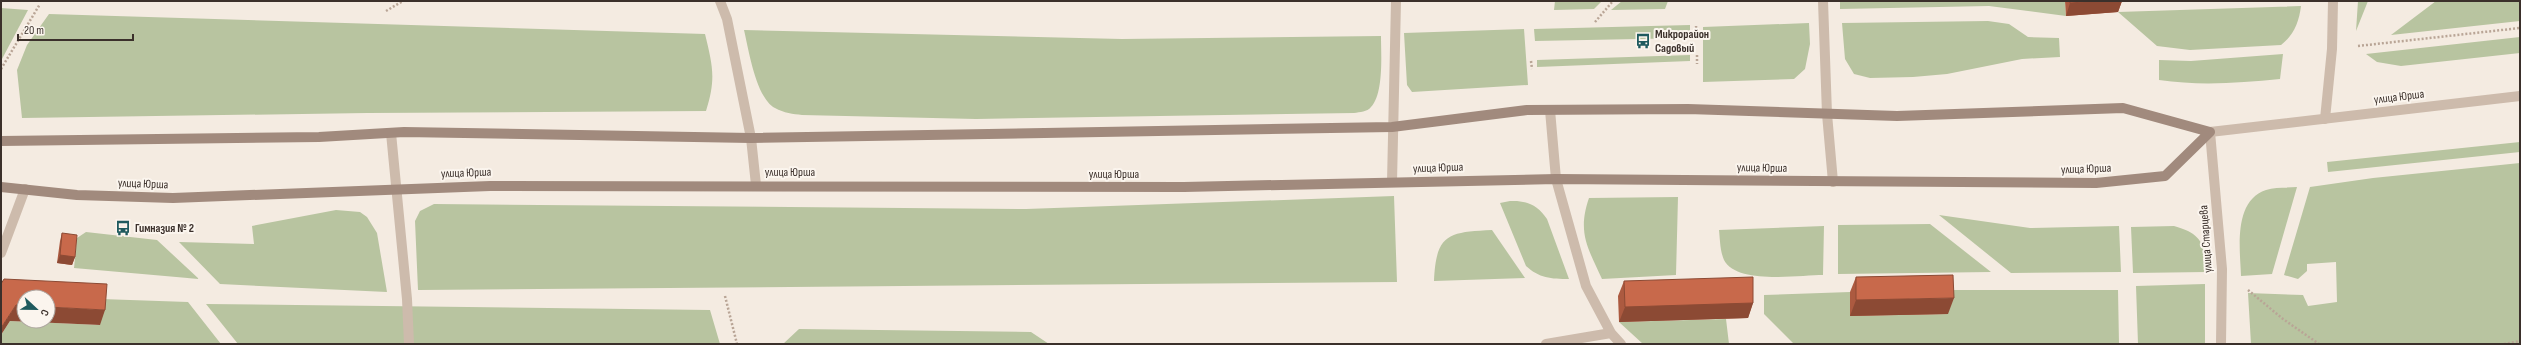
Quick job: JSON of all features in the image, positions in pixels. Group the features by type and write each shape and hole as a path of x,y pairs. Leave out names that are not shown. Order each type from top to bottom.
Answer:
{"street":[{"path":"720,1 727,19 750,138 756,185"},
{"path":"1392,182 1392,127 1396,1"},
{"path":"1823,1 1827,114 1833,182"},
{"path":"2326,119 2332,49 2333,1"},
{"name":"улица Юрша","path":"1,141 319,137 391,133 750,138 1392,127 1527,110 1688,109 1897,116 2123,108 2210,132 2520,96"},
{"path":"1550,110 1556,179 1586,286 1611,333 1621,344"},
{"name":"улица Юрша","path":"1,187 77,194 173,198 396,188 490,186 756,185 1184,188 1556,179 2096,183 2165,176 2210,132"},
{"name":"улица Старцева","path":"2210,132 2222,269 2221,344"},
{"path":"391,133 408,299 408,344"},
{"path":"2,249 25,189"},
{"path":"1546,344 1611,333"}],"path":[{"path":"386,11 403,1"},
{"path":"1595,22 1613,1"},
{"path":"1,69 40,4"},
{"path":"1696,26 1697,37"},
{"path":"2332,49 2520,28"},
{"path":"1696,55 1697,64"},
{"path":"1531,61 1532,69"},
{"path":"2242,284 2283,319 2319,344"},
{"path":"725,296 737,344"},
{"path":"2504,344 2520,341"}],"green space":[{"path":"1555,1 1602,1 1594,9 1554,10"},
{"path":"1622,1 1668,1 1665,9 1611,10"},
{"path":"1840,1 2065,1 2066,16 1989,6 1840,9"},
{"path":"2358,1 2368,1 2356,31"},
{"path":"2436,1 2520,1 2520,21 2391,35"},
{"path":"2301,6 2299,17 2293,32 2281,45 2190,50 2157,46 2118,12"},
{"path":"1,8 28,10 2,59 1,59"},
{"path":"49,14 705,34 710,55 712,81 706,111 367,113 22,118 17,70 27,45"},
{"path":"1988,21 2009,24 2028,37 2059,38 2060,57 2022,59 1947,74 1913,77 1870,78 1854,74 1845,59 1842,23"},
{"path":"1809,23 1810,44 1805,69 1794,79 1703,82 1703,27"},
{"path":"1690,25 1690,38 1535,41 1534,29"},
{"path":"1524,29 1528,85 1412,92 1407,85 1404,33"},
{"path":"744,30 1122,39 1381,36 1381,73 1378,93 1371,107 1365,111 1354,113 976,119 802,115 785,112 768,103 754,73"},
{"path":"2520,37 2520,53 2401,66 2377,62 2366,54"},
{"path":"2283,54 2280,79 2235,83 2189,83 2159,80 2159,60 2191,61"},
{"path":"1690,55 1690,61 1537,67 1537,60"},
{"path":"2520,142 2520,152 2328,172 2327,162"},
{"path":"2520,163 2520,344 2251,344 2248,293 2303,295 2308,306 2337,302 2336,262 2307,264 2307,271 2298,279 2284,275 2310,187 2373,178"},
{"path":"2297,187 2272,274 2241,276 2241,227 2243,215 2248,204 2255,196 2266,190"},
{"path":"1394,196 1397,282 418,290 415,221 420,211 434,204 1026,209"},
{"path":"1678,197 1676,275 1602,279 1589,249 1584,231 1584,221 1589,198"},
{"path":"1521,201 1531,204 1540,210 1547,219 1569,279 1546,277 1536,273 1526,266 1500,203"},
{"path":"336,210 360,212 367,217 377,233 387,292 220,284 179,242 254,244 252,226"},
{"path":"1939,215 2030,228 2119,226 2121,272 2011,273"},
{"path":"1930,224 1991,272 1838,274 1838,225"},
{"path":"1824,226 1823,275 1769,277 1742,273 1731,268 1724,260 1720,245 1719,230"},
{"path":"2174,226 2184,229 2197,237 2205,255 2206,272 2133,273 2131,227"},
{"path":"1492,230 1525,278 1434,281 1435,265 1438,253 1447,239 1465,232"},
{"path":"86,232 157,240 199,279 74,268 77,238"},
{"path":"2205,284 2205,344 2138,344 2136,286"},
{"path":"1948,290 2118,290 2119,344 1794,344 1764,314 1764,295 1850,292 1851,316 1948,314"},
{"path":"101,299 188,302 221,344 1,344 1,335 10,321 16,321 16,329 56,329 56,323 100,325"},
{"path":"206,304 710,310 720,344 238,344"},
{"path":"1726,319 1729,344 1643,344 1619,322"},
{"path":"799,329 1031,332 1049,344 783,344"}],"building":[{"path":"2070,1 2098,1 2070,3"},
{"path":"62,233 77,235 75,257 60,255"},
{"path":"1953,275 1954,298 1856,300 1856,277"},
{"path":"1753,277 1753,303 1625,307 1624,281"},
{"path":"4,279 107,284 105,310 56,307 56,289 16,289 16,305 1,328 1,284"}],"place":[{"name":"Микрорайон Садовый","path":"1643,41"},
{"name":"Гимназия № 2","path":"123,228"}]}
